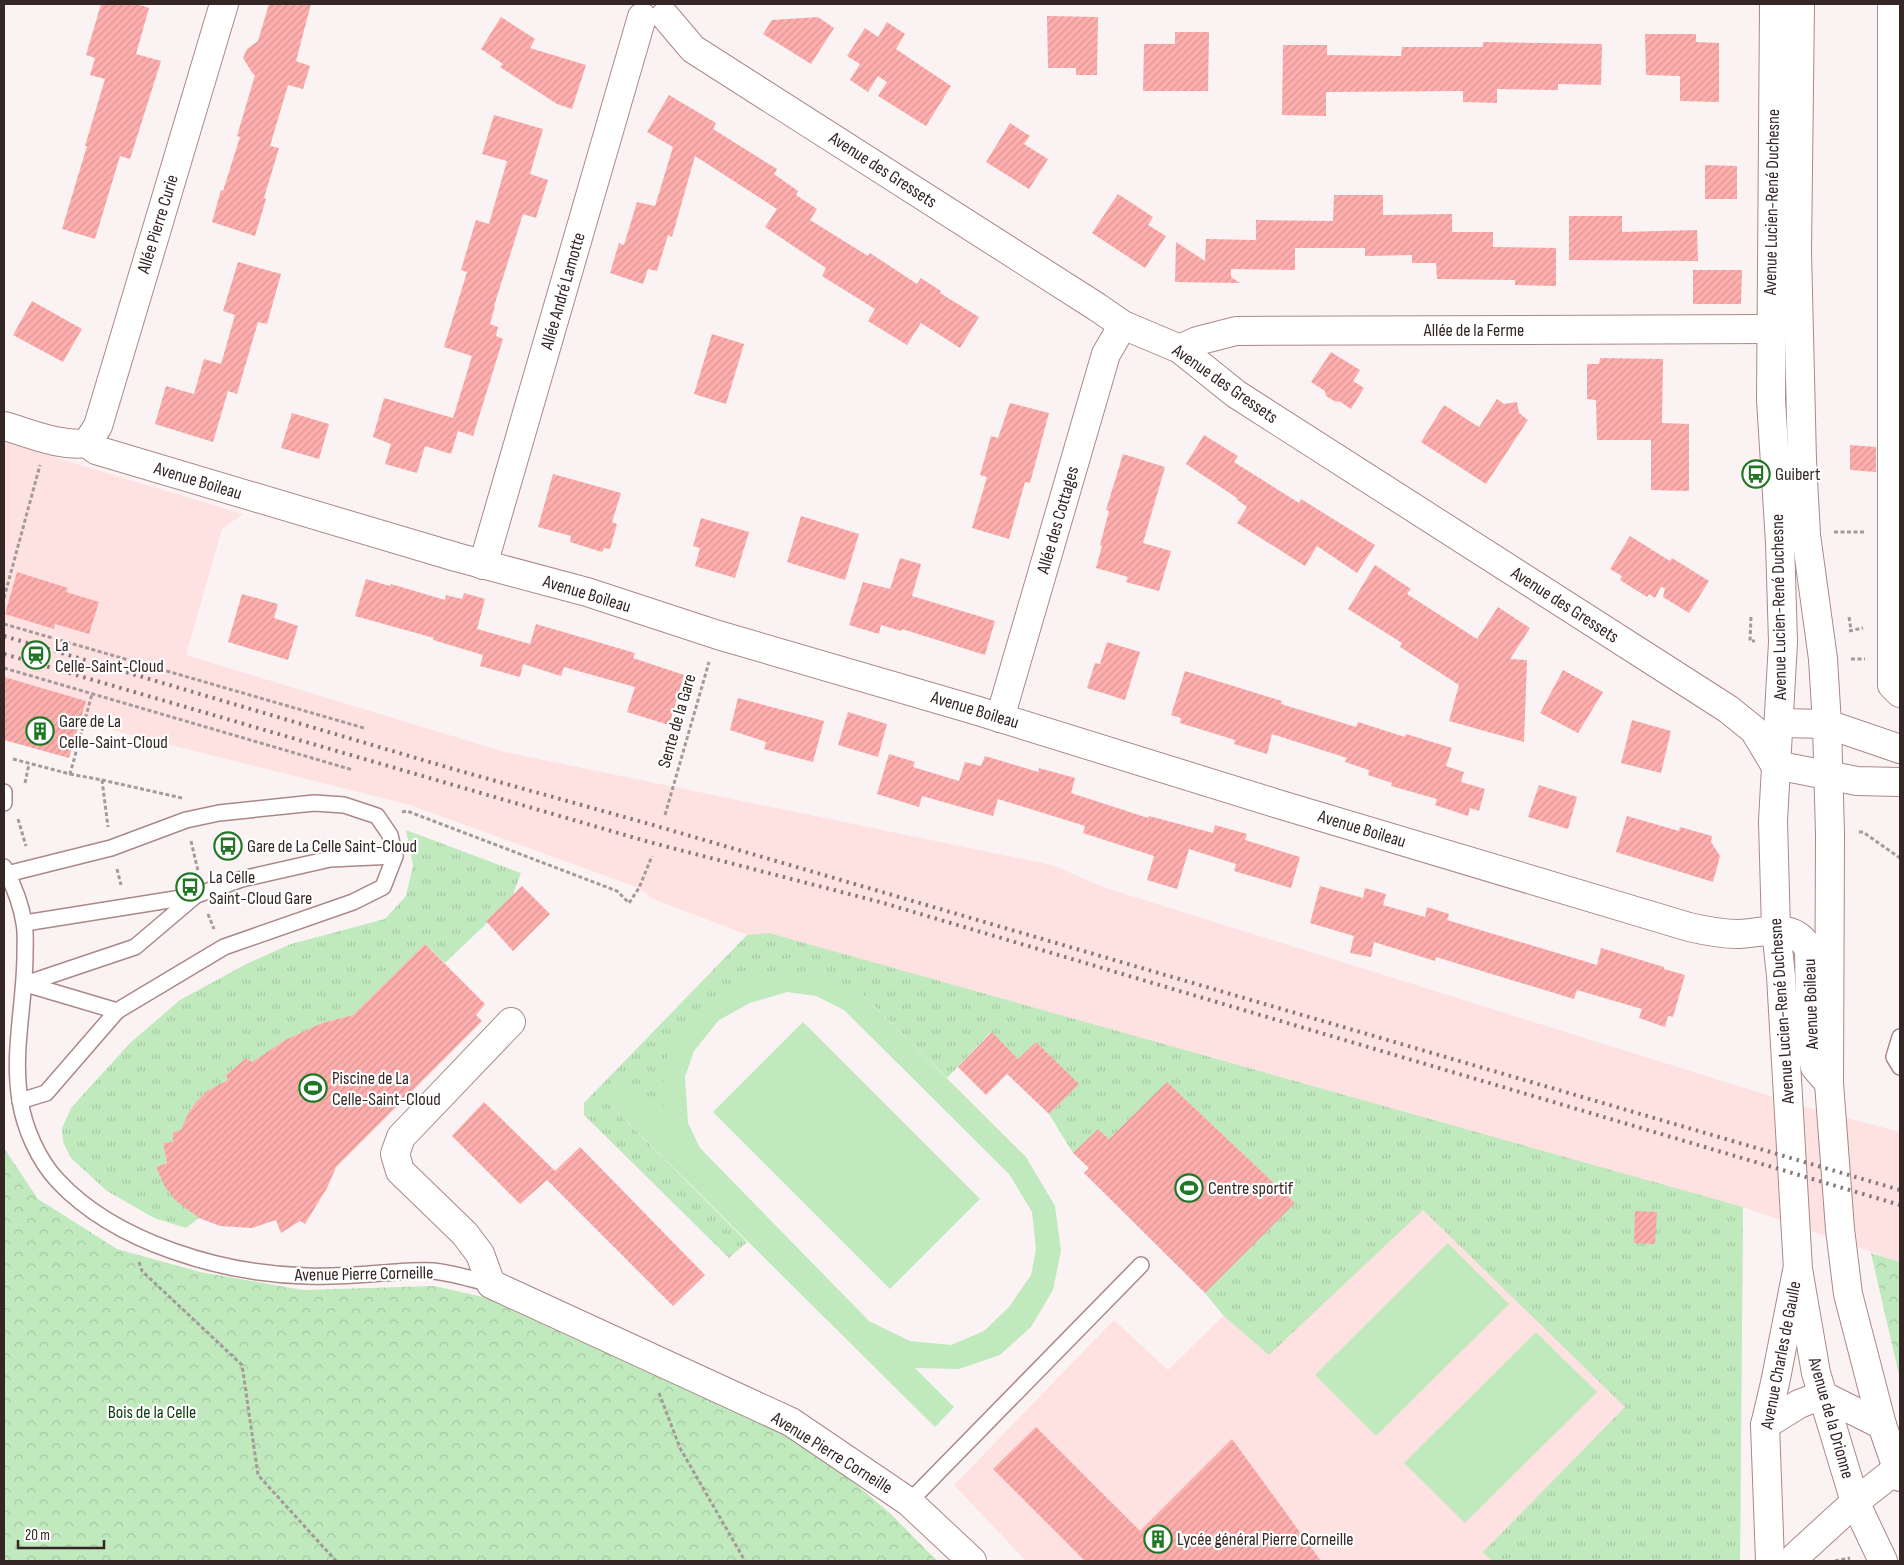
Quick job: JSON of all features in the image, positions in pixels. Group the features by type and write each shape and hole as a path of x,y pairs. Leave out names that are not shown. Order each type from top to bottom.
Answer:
{"street":[{"name":"Allée Pierre Curie","path":"87,442 98,426 224,4"},
{"name":"Avenue Lucien-René Duchesne","path":"1774,4 1770,329 1771,400 1780,542 1783,642 1773,821 1776,930 1798,1269"},
{"name":"Avenue Lucien-René Duchesne","path":"1800,4 1797,251 1802,460 1806,535 1820,634 1828,724 1830,834 1829,1083 1840,1229 1848,1294 1882,1425"},
{"path":"1892,4 1892,685 1900,693"},
{"name":"Avenue des Gressets","path":"653,10 693,49 1123,325 1180,349 1236,394 1728,710 1754,730 1775,765"},
{"name":"Allée André Lamotte","path":"483,564 653,10"},
{"name":"Allée des Cottages","path":"1000,718 1106,354 1123,325"},
{"name":"Allée de la Ferme","path":"1180,349 1197,341 1236,331 1770,329"},
{"name":"Avenue Boileau","path":"4,426 75,444 87,442 96,450 483,564 587,592 718,635 1000,718 1278,804 1690,927 1721,933 1742,934 1776,930 1795,934 1805,942 1809,950 1811,1050 1815,1067 1829,1083"},
{"path":"1779,723 1828,724 1900,749"},
{"path":"1775,765 1829,774 1857,781 1900,782"},
{"path":"491,1284 480,1254 465,1234 400,1170 395,1154 401,1137 511,1022"},
{"name":"Avenue de la Drionne","path":"1798,1269 1816,1373 1822,1395 1856,1502 1883,1561"},
{"name":"Avenue Charles de Gaulle","path":"1770,1561 1765,1424 1798,1269"},
{"name":"Avenue Pierre Corneille","path":"491,1284 791,1422 909,1502 972,1561"},
{"path":"1765,1424 1799,1404 1822,1395 1882,1425 1899,1473 1856,1502 1796,1556 1793,1561"}],"lane":[{"path":"4,792 4,803"},
{"path":"5,871 111,848 186,820 219,813 314,803 344,805 377,816 390,835 394,856 383,887 353,902 224,947 117,1011 46,1093 20,1101"},
{"path":"25,924 194,896 242,879 330,859 394,856"},
{"name":"Avenue Pierre Corneille","path":"5,871 17,896 25,924 25,984 16,1058 20,1101 28,1131 48,1168 79,1201 125,1230 179,1252 212,1262 254,1271 306,1276 432,1271 491,1284"},
{"path":"25,984 135,947 194,896"},
{"path":"25,984 117,1011"},
{"path":"1900,1037 1894,1057 1900,1067"},
{"path":"909,1502 1142,1265"}],"path":[{"path":"4,598 48,438"},
{"path":"1806,535 1836,532 1893,532"},
{"path":"1820,634 1893,622"},
{"path":"4,624 364,728"},
{"name":"Sente de la Gare","path":"665,815 718,635"},
{"path":"4,668 353,770"},
{"path":"13,759 70,774 92,694"},
{"path":"407,811 617,891 629,903 640,888 652,856"},
{"path":"1830,834 1863,832 1900,858"},
{"path":"125,1230 142,1272 242,1365 258,1475 336,1561"},
{"path":"645,1356 680,1448 745,1561"},
{"path":"1835,1561 1852,1557"}],"shaded area":[{"path":"4,442 243,514 222,529 186,655 505,752 1052,865 1106,888 1799,1105 1900,1132 1900,1262 1743,1207 1740,1561 1026,1561 954,1485 1114,1320 1168,1370 1337,1204 1352,1097 769,934 747,935 651,898 639,888 410,805 99,727 4,699"}],"green space":[{"path":"406,830 521,873 511,900 445,963 425,944 353,1015 322,1023 285,1040 252,1062 246,1058 226,1075 229,1081 212,1089 199,1099 186,1120 184,1130 173,1132 173,1142 163,1143 167,1163 156,1167 173,1196 199,1218 186,1228 154,1218 107,1191 71,1158 63,1142 62,1128 71,1108 130,1043 180,1000 246,964 291,944 385,919 406,896 413,865"},
{"path":"769,933 1743,1207 1740,1561 1492,1561 1483,1552 1625,1407 1423,1210 1269,1355 1223,1315 1205,1293 1295,1203 1167,1082 1109,1139 1098,1129 1073,1153 1049,1114 1078,1084 1036,1042 1018,1059 991,1032 947,1078 860,992 744,979 663,1070 663,1120 607,1102 747,1242 729,1258 584,1115 584,1103 747,935"},
{"path":"781,970 819,975 860,992 1026,1157 1055,1206 1061,1251 1053,1290 1031,1327 1000,1355 959,1369 915,1368 954,1407 935,1427 607,1102 626,1083 663,1119 663,1070 674,1034 703,1004 744,979","holes":["787,992 816,996 844,1010 1009,1174 1032,1212 1036,1249 1031,1275 1009,1307 984,1331 951,1345 910,1341 869,1321 700,1148 688,1123 685,1077 694,1051 719,1020 750,1003"]},
{"path":"803,1022 980,1199 890,1289 713,1112"},
{"name":"Bois de la Celle","path":"4,1148 38,1199 117,1249 200,1272 303,1290 434,1286 524,1306 790,1428 892,1515 937,1561 4,1561"},
{"path":"1448,1243 1509,1304 1376,1436 1315,1375"},
{"path":"1871,1253 1900,1262 1900,1379"},
{"path":"1536,1332 1597,1392 1465,1523 1404,1463"}],"building":[{"path":"101,4 137,4 149,8 136,54 161,61 130,159 120,156 95,239 62,229 105,79 90,75 95,58 86,55"},
{"path":"269,4 311,4 296,61 310,66 303,89 288,85 270,146 279,148 255,236 212,222 240,137 237,136 255,75 243,58 247,49 258,41"},
{"path":"1047,16 1098,17 1097,75 1076,75 1076,68 1048,68"},
{"path":"501,17 535,39 530,48 586,65 572,109 557,104 500,67 503,64 481,49"},
{"path":"818,17 834,28 811,64 763,34 772,20"},
{"path":"887,22 905,34 896,49 951,86 926,126 878,96 887,82 878,76 868,92 850,80 860,64 847,56 865,28 878,37"},
{"path":"1175,32 1209,32 1208,91 1143,91 1144,44 1175,44"},
{"path":"1645,34 1696,34 1696,42 1719,43 1719,102 1680,101 1680,76 1646,75"},
{"path":"1483,42 1602,44 1601,85 1558,84 1558,90 1497,89 1497,103 1463,102 1463,91 1326,92 1326,116 1282,115 1283,45 1327,45 1327,55 1401,56 1402,47 1483,47"},
{"path":"669,95 716,123 713,129 777,169 774,174 798,191 796,195 817,209 810,220 868,256 870,253 917,284 921,278 941,291 940,293 979,317 960,348 921,323 907,345 868,321 875,309 822,276 826,268 765,227 777,209 695,156 672,237 668,235 657,271 648,269 643,284 610,273 619,243 624,245 637,202 655,206 673,147 647,132"},
{"path":"494,115 543,129 530,174 548,180 536,218 523,214 494,306 490,324 498,327 496,336 503,339 473,436 458,431 451,454 425,446 417,473 385,464 391,444 373,437 384,398 453,418 472,356 444,347 467,272 461,270 476,220 489,224 507,161 482,154"},
{"path":"1010,123 1030,136 1024,144 1048,159 1029,189 986,162"},
{"path":"1705,165 1737,166 1737,199 1705,199"},
{"path":"1118,194 1153,217 1148,225 1166,236 1145,268 1092,233"},
{"path":"1334,195 1383,195 1383,215 1452,214 1452,232 1493,232 1493,247 1556,248 1556,286 1515,285 1515,280 1437,279 1436,263 1412,263 1412,255 1365,256 1365,248 1295,248 1295,270 1231,269 1231,277 1240,283 1175,282 1176,242 1205,261 1206,239 1256,240 1256,220 1333,221"},
{"path":"1569,216 1622,216 1622,232 1697,230 1698,261 1569,260"},
{"path":"238,262 281,274 267,324 258,322 237,394 228,391 213,442 155,424 166,386 194,394 204,359 221,364 235,315 223,311"},
{"path":"1693,270 1742,270 1741,304 1693,304"},
{"path":"32,301 82,329 63,362 13,335"},
{"path":"712,334 744,344 726,404 694,394"},
{"path":"1331,352 1360,370 1353,381 1364,388 1351,409 1339,401 1336,402 1326,396 1325,391 1311,382"},
{"path":"1600,358 1663,359 1662,423 1689,424 1689,491 1651,490 1651,440 1597,440 1596,400 1587,399 1587,364 1599,364"},
{"path":"1497,399 1504,404 1517,402 1519,413 1528,420 1486,484 1421,442 1444,405 1479,427"},
{"path":"1010,403 1049,413 1030,483 1025,482 1009,539 972,528 987,477 980,475 991,436 998,438"},
{"path":"292,413 329,424 319,459 281,448"},
{"path":"1204,435 1238,456 1234,462 1299,503 1301,499 1375,545 1357,573 1317,546 1305,566 1237,523 1247,507 1237,498 1186,464"},
{"path":"1850,445 1876,447 1876,472 1850,470"},
{"path":"1123,454 1165,467 1143,543 1171,551 1159,591 1126,582 1128,577 1096,568 1109,511 1106,510"},
{"path":"553,474 621,493 612,522 617,524 610,549 604,548 602,552 570,542 571,536 538,527"},
{"path":"801,516 859,534 845,580 787,562"},
{"path":"701,518 749,532 735,578 695,566 700,548 693,546"},
{"path":"1630,536 1670,561 1672,558 1709,581 1689,613 1663,597 1665,588 1661,587 1655,598 1649,594 1647,597 1620,580 1622,576 1610,569"},
{"path":"900,558 921,564 912,596 995,621 985,655 902,629 901,631 881,625 879,634 849,625 863,582 890,589"},
{"path":"1375,565 1411,589 1407,594 1477,639 1498,607 1530,628 1510,659 1527,660 1524,742 1449,721 1459,685 1400,647 1402,643 1348,609"},
{"path":"17,572 68,588 66,592 99,602 89,634 55,624 54,629 5,614"},
{"path":"366,579 390,586 391,584 445,600 446,595 462,599 464,593 485,599 477,629 530,644 536,624 635,653 633,658 684,675 669,725 627,712 635,687 564,667 561,676 523,664 520,677 480,666 483,655 433,640 434,638 355,616"},
{"path":"242,594 278,604 274,618 298,626 288,660 228,642"},
{"path":"1107,642 1140,652 1125,700 1087,688 1095,663 1100,664"},
{"path":"1563,670 1603,692 1578,733 1540,713"},
{"path":"1185,671 1282,701 1281,704 1356,727 1358,722 1405,737 1406,734 1452,748 1446,766 1464,772 1461,782 1485,789 1479,811 1470,808 1468,816 1435,805 1437,799 1391,786 1392,783 1368,775 1369,770 1345,762 1347,758 1272,734 1267,754 1234,744 1235,740 1180,723 1181,718 1171,715"},
{"name":"Gare de La Celle-Saint-Cloud","path":"4,677 86,701 69,758 4,740"},
{"path":"738,698 824,721 813,762 764,749 766,742 730,730"},
{"path":"848,712 887,724 878,757 838,745"},
{"path":"1632,720 1671,731 1661,773 1621,763"},
{"path":"889,754 915,762 913,767 959,781 965,762 981,766 985,756 1038,772 1039,768 1075,778 1071,793 1148,818 1149,816 1213,833 1215,825 1247,834 1245,840 1300,857 1291,888 1234,871 1236,864 1189,849 1177,889 1147,880 1154,856 1083,833 1085,826 998,799 993,816 922,796 919,807 877,794"},
{"path":"1539,785 1577,797 1568,829 1528,817"},
{"path":"1627,816 1679,831 1680,827 1712,836 1711,842 1720,856 1713,882 1616,852"},
{"path":"522,886 550,914 513,951 486,921"},
{"path":"1320,886 1363,898 1365,888 1386,894 1383,905 1425,917 1427,907 1449,914 1447,920 1597,965 1601,948 1664,967 1664,969 1685,975 1673,1017 1668,1016 1665,1027 1639,1018 1642,1009 1577,990 1574,999 1436,957 1435,961 1374,942 1371,957 1350,953 1354,936 1310,923"},
{"name":"Piscine de La Celle-Saint-Cloud","path":"425,944 485,1004 476,1015 482,1021 336,1167 327,1188 305,1224 300,1221 281,1233 276,1220 252,1228 220,1226 199,1218 175,1200 165,1187 156,1167 167,1163 163,1143 173,1142 173,1132 181,1130 196,1102 207,1091 228,1080 226,1075 246,1058 252,1062 285,1040 322,1023 353,1015"},
{"path":"992,1032 1018,1059 1036,1042 1079,1084 1049,1114 1007,1074 986,1095 958,1067"},
{"name":"Centre sportif","path":"1167,1082 1295,1203 1205,1293 1084,1173 1089,1168 1073,1153 1098,1129 1109,1139"},
{"path":"484,1102 555,1171 580,1147 705,1275 673,1306 547,1180 520,1204 452,1136"},
{"path":"1635,1211 1657,1212 1655,1244 1634,1243"},
{"path":"1036,1427 1140,1531 1232,1439 1321,1561 1085,1561 993,1469"}],"railway":[{"path":"4,636 460,771 653,825 1900,1190"},
{"path":"4,654 649,842 880,902 1900,1205"}],"place":[{"name":"Guibert","path":"1756,474"},
{"name":"La Celle-Saint-Cloud","path":"36,655"},
{"name":"Gare de La Celle-Saint-Cloud","path":"40,731"},
{"name":"Gare de La Celle Saint-Cloud","path":"228,846"},
{"name":"La Celle Saint-Cloud Gare","path":"190,887"},
{"name":"Piscine de La Celle-Saint-Cloud","path":"313,1088"},
{"name":"Centre sportif","path":"1189,1188"},
{"name":"Lycée général Pierre Corneille","path":"1158,1539"}]}
